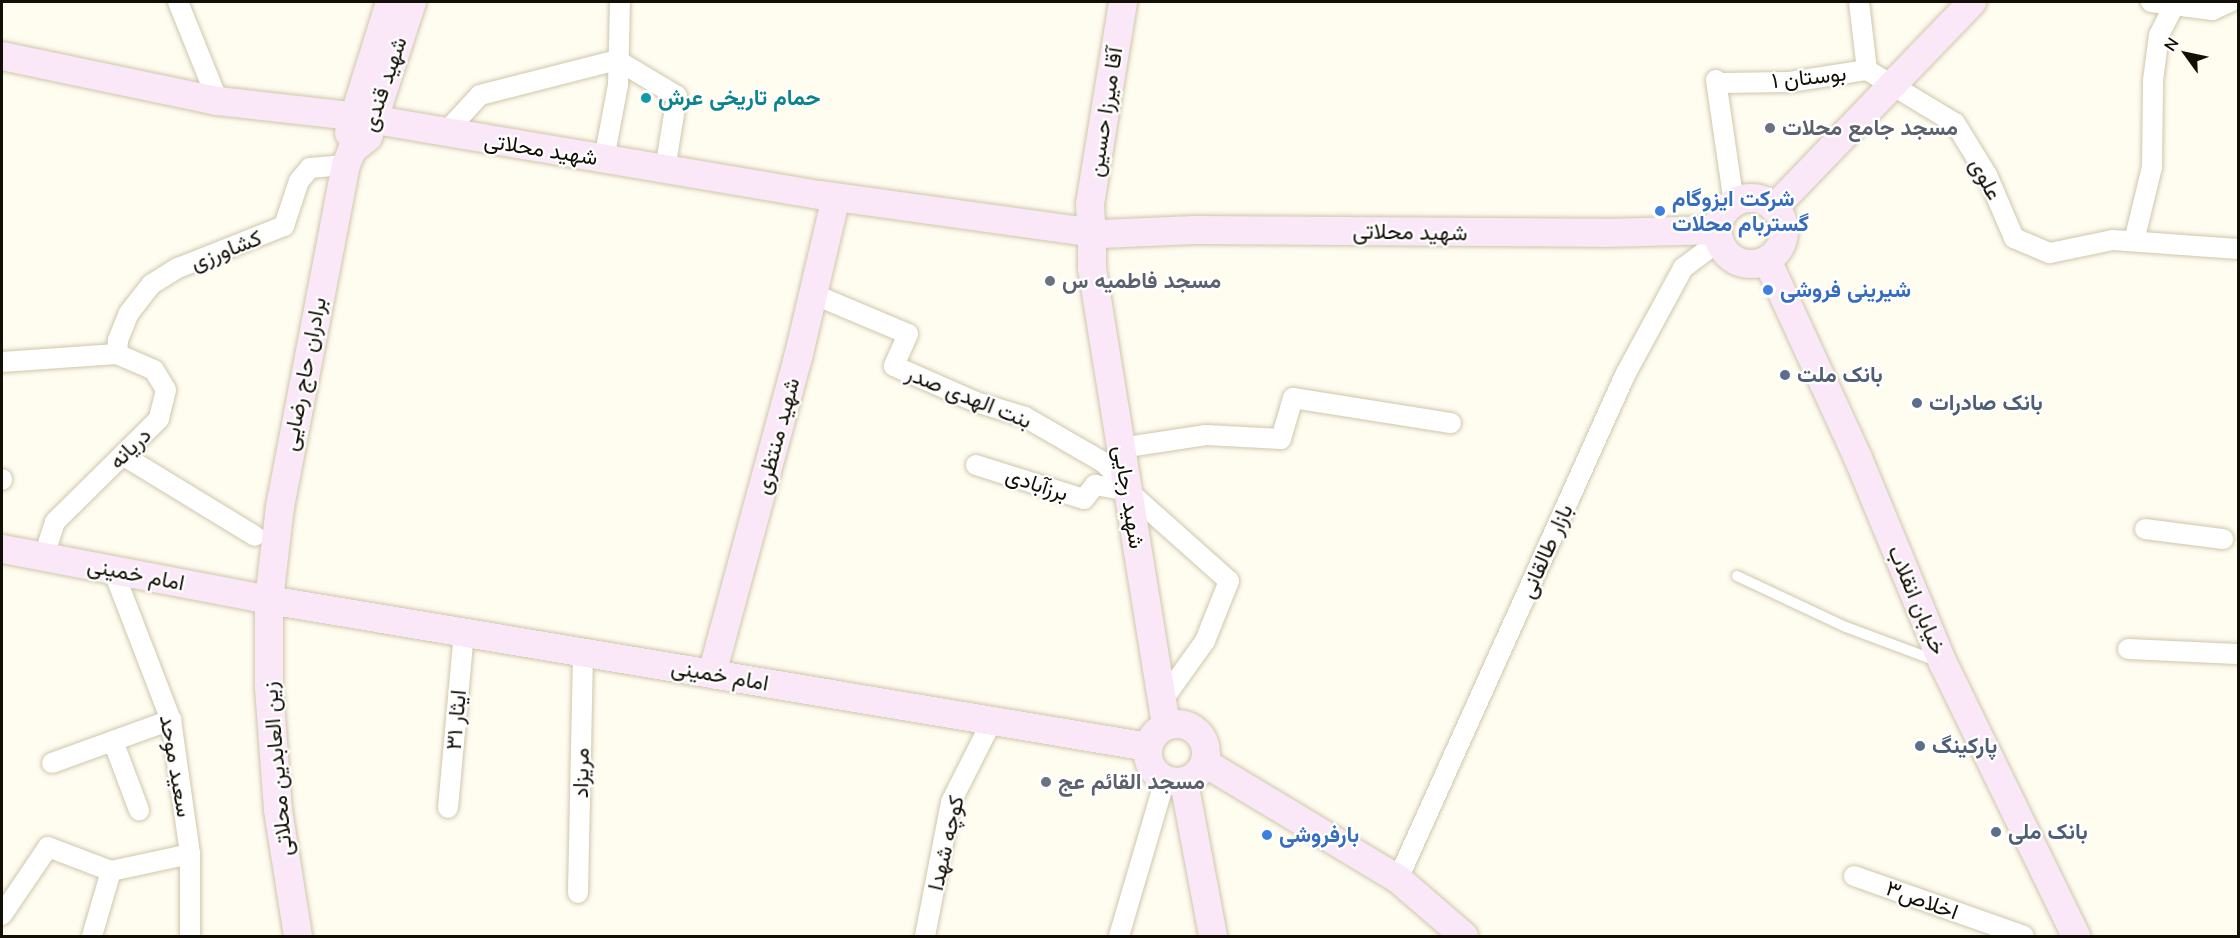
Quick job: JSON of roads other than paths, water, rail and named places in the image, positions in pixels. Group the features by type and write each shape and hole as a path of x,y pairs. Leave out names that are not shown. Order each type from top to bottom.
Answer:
{"main road":[{"name":"شهید قندی","path":"349,158 368,136 362,119 390,2"},
{"name":"شهید قندی","path":"362,119 412,2"},
{"name":"آقا میرزا حسین","path":"1092,240 1090,204 1123,2"},
{"path":"1774,208 1972,2"},
{"name":"شهید محلاتی","path":"2,56 218,101 362,119 1092,240 1195,230 1719,235"},
{"name":"برادران حاج رضایی","path":"281,602 293,431 349,158"},
{"name":"شهید منتظری","path":"712,674 813,294 836,197"},
{"path":"1755,198 1774,208 1780,216 1784,236 1775,254 1758,264 1738,262 1719,235 1720,219 1734,202 1755,198"},
{"name":"شهید رجایی","path":"1092,240 1121,448 1164,713"},
{"name":"خیابان انقلاب","path":"1767,260 1852,444 1943,663 2076,936"},
{"name":"امام خمینی","path":"2,549 281,602 1148,747"},
{"name":"زین العابدین محلاتی","path":"281,602 269,687 278,810 298,936"},
{"path":"1164,713 1194,729 1206,744 1205,763 1193,778 1174,781 1151,766 1148,747 1158,731 1164,713"},
{"path":"1205,763 1398,879 1464,936"},
{"path":"1174,781 1213,936"}],"street":[{"path":"178,2 218,101"},
{"path":"604,159 618,85 620,2"},
{"path":"1859,2 1868,70"},
{"path":"2151,2 2212,10 2230,2"},
{"path":"2174,6 2159,35 2153,81 2152,167 2134,241 2238,249"},
{"path":"445,133 480,95 617,60 677,96 665,169"},
{"name":"بوستان ۱","path":"1734,202 1719,82 1790,82 1868,70 1894,85"},
{"name":"علوی","path":"1894,85 1955,123 1987,175 2014,238 2050,253 2113,240 2134,241"},
{"name":"کشاورزی","path":"117,354 118,340 129,313 152,284 178,268 284,226 299,181 310,168 349,158"},
{"name":"بازار طالقانی","path":"1398,879 1625,375 1683,268 1719,235"},
{"name":"بنت الهدی صدر","path":"813,294 908,334 894,366 976,402 1025,417 1103,462 1128,488"},
{"name":"دریانه","path":"2,362 117,354 154,370 166,390 159,419 124,456 71,502 55,522 44,556"},
{"path":"1121,448 1206,435 1281,439 1293,398 1451,423"},
{"path":"124,456 255,536"},
{"name":"برزآبادی","path":"976,465 1084,499 1095,485 1128,488"},
{"path":"1128,488 1229,581 1205,641 1164,713"},
{"path":"2145,529 2223,539"},
{"name":"سعید موحد","path":"113,570 171,720 190,854 190,936"},
{"name":"ایثار ۳۱","path":"448,808 464,633"},
{"path":"2128,649 2238,654"},
{"name":"مریزاد","path":"578,893 583,652"},
{"path":"52,763 171,720"},
{"name":"کوچه شهدا","path":"925,936 951,802 992,721"},
{"path":"113,741 139,810"},
{"path":"1119,936 1174,781"},
{"path":"2,915 48,847 111,871 190,854"},
{"path":"92,936 111,871"},
{"name":"اخلاص۳","path":"1854,876 2024,936"}],"lane":[{"path":"1737,576 1846,627 1943,663"}],"place":[{"name":"حمام تاریخی عرش","path":"646,98"},
{"name":"مسجد جامع محلات","path":"1770,128"},
{"name":"شرکت ایزوگام گستربام محلات","path":"1660,211"},
{"name":"مسجد فاطمیه س","path":"1050,281"},
{"name":"شیرینی فروشی","path":"1768,290"},
{"name":"بانک ملت","path":"1785,375"},
{"name":"بانک صادرات","path":"1917,403"},
{"name":"پارکینگ","path":"1920,746"},
{"name":"مسجد القائم عج","path":"1046,782"},
{"name":"بانک ملی","path":"1996,832"},
{"name":"بارفروشی","path":"1267,835"}]}
